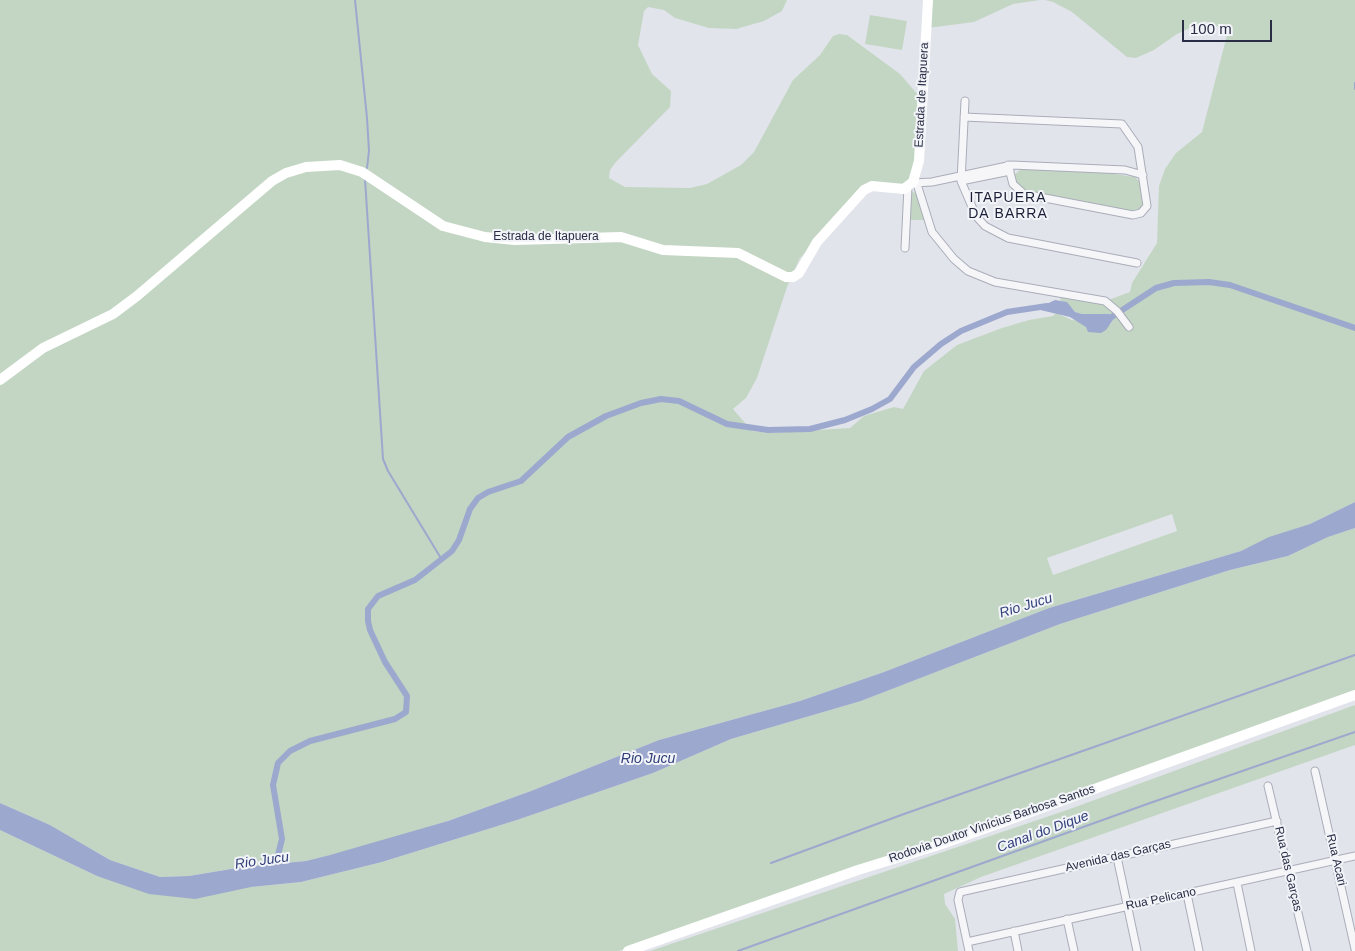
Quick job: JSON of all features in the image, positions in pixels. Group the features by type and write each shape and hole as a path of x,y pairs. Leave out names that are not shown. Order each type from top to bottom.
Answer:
{"street":[{"name":"Estrada de Itapuera","path":"0,380 44,348 90,327 118,310 272,181 286,173 306,167 340,165 362,172 443,226 485,237 515,240 629,238 663,250 738,253 790,278 799,273 817,242 861,192 872,186 901,189 913,184 919,161 928,0"},
{"path":"965,101 961,178 976,216 998,235 1138,263"},
{"path":"964,118 1122,124 1136,143 1147,206 1141,213 1134,215 1024,194 1015,187 1009,168"},
{"path":"913,184 961,178 1009,168 1125,170 1143,175"},
{"path":"905,248 913,184"},
{"path":"913,184 932,232 954,259 968,271 995,282 1100,300 1111,305 1129,327"},
{"name":"Rodovia Doutor Vinícius Barbosa Santos","path":"628,951 858,870 942,844 1355,695"},
{"name":"Rua Acari","path":"1315,771 1355,949"},
{"name":"Rua das Garças","path":"1268,786 1307,951"},
{"name":"Avenida das Garças","path":"967,942 958,900 960,892 1277,821"},
{"name":"Rua Pelicano","path":"967,942 1355,856"},
{"path":"1117,857 1137,951"},
{"path":"1236,883 1251,951"},
{"path":"1187,894 1199,951"},
{"path":"1067,919 1074,951"},
{"path":"1014,931 1018,951"},
{"path":"967,942 969,951"}],"green space":[{"path":"0,0 787,0 782,11 764,21 736,29 709,28 675,18 664,10 648,7 644,11 638,45 652,74 671,91 670,107 615,163 610,170 609,178 625,187 690,188 707,184 741,165 754,152 793,80 820,55 833,36 839,34 847,35 900,74 919,96 913,177 904,187 873,185 800,258 788,284 757,378 746,398 733,409 752,431 771,433 850,428 864,416 894,407 903,409 924,371 957,345 1002,328 1029,320 1053,316 1056,313 1072,320 1110,325 1115,317 1109,314 1082,314 1075,312 1067,303 1061,301 1058,291 1111,299 1130,292 1132,283 1157,243 1159,186 1165,169 1176,153 1202,132 1228,31 1205,21 1177,34 1154,50 1136,58 1127,57 1072,12 1045,0 1355,0 1355,502 1310,524 1267,539 1241,551 1049,608 884,672 800,701 659,740 531,791 448,821 359,848 306,861 243,867 189,876 160,877 110,860 50,825 0,803","holes":["1172,514 1177,531 1053,575 1047,558"]},
{"path":"933,0 1040,0 1013,4 974,22 928,28 930,3"},
{"path":"870,15 907,21 902,50 865,44"},
{"path":"1020,170 1100,172 1135,177 1139,181 1145,204 1137,213 1024,192 1019,189 1014,175"},
{"path":"912,192 916,193 925,220 907,220"},
{"path":"1355,528 1355,694 1064,800 619,951 0,951 0,830 97,876 251,887 301,882 382,862 517,820 653,773 731,739 861,701 1060,624 1230,570 1288,556 1328,537"},
{"path":"1355,705 1355,745 981,877 944,894 945,904 955,919 958,951 650,951 1067,810"}],"water":[{"path":"1055,300 1067,302 1075,312 1082,314 1109,314 1115,317 1106,330 1101,333 1088,332 1086,327 1070,317 1036,309"},
{"name":"Rio Jucu","path":"1355,502 1355,528 1328,537 1288,556 1230,570 1060,624 861,701 731,739 653,773 517,820 382,862 301,882 251,887 195,899 149,894 97,876 0,830 0,803 50,825 110,860 160,877 189,876 243,867 306,861 448,821 531,791 659,740 800,701 884,672 1049,608 1241,551 1269,537 1310,524"}],"waterway":[{"path":"355,0 367,118 369,151 367,168"},
{"path":"1355,83 1355,89"},
{"path":"365,179 383,459 388,471 442,560"},
{"path":"1107,320 1156,288 1174,283 1209,282 1230,285 1355,328"},
{"path":"274,871 282,839 273,785 278,763 290,751 310,741 395,719 406,712 407,696 385,662 370,630 368,609 378,596 415,580 452,551 459,540 470,509 478,498 488,492 521,481 568,437 606,416 641,403 661,399 679,401 727,424 768,430 810,429 845,420 890,399 914,367 941,344 961,331 1007,312 1047,306"},
{"path":"771,863 904,814 1355,655"},
{"name":"Canal do Dique","path":"738,951 1150,803 1355,732"}],"district":[{"name":"ITAPUERA DA BARRA","path":"1008,206"}]}
